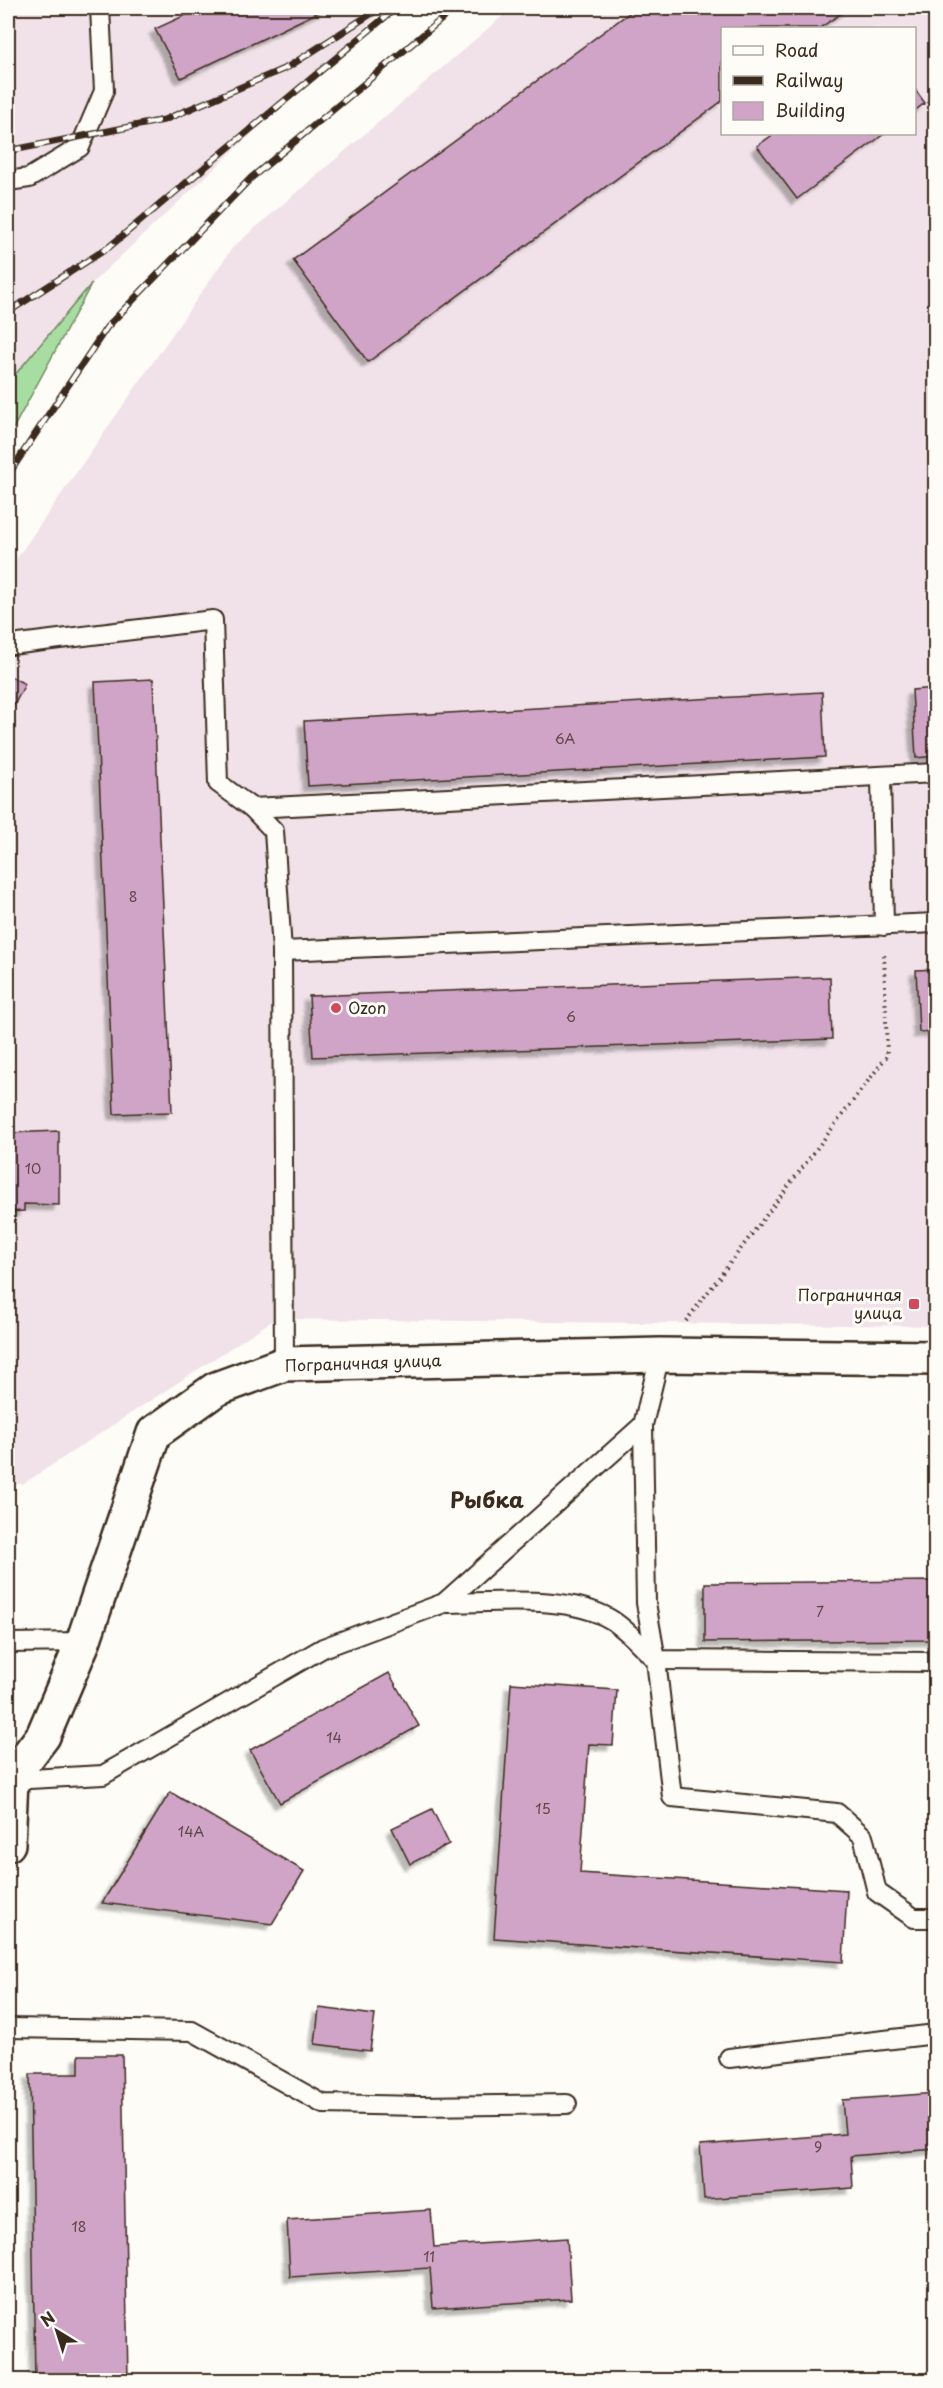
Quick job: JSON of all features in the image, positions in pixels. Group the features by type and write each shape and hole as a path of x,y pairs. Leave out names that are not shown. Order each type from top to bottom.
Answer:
{"main road":[{"name":"Пограничная улица","path":"9,1781 43,1736 83,1641 154,1433 216,1389 284,1364 660,1355 936,1358"},
{"path":"8,1844 9,1781"}],"lane":[{"path":"8,182 29,177 80,147 104,91 100,8"},
{"path":"11,645 213,620 218,783 252,808 274,831 282,951 284,1364"},
{"path":"252,808 936,773"},
{"path":"881,777 884,926"},
{"path":"282,951 936,923"},
{"path":"660,1355 643,1425 646,1603 656,1660 672,1797 837,1813 863,1836 878,1892 914,1918 936,1918"},
{"path":"444,1603 643,1425"},
{"path":"9,1781 103,1775 323,1648 444,1603 547,1603 579,1608 611,1620 656,1660 936,1662"},
{"path":"8,1642 83,1641"},
{"path":"8,2028 192,2031 323,2104 420,2106 567,2104"},
{"path":"729,2058 936,2034"}],"path":[{"path":"660,1355 887,1056 884,926"}],"shaded area":[{"path":"8,8 386,8 92,283 8,383"},
{"path":"512,8 935,8 935,1326 275,1319 23,1484 8,1484 8,571 233,247"}],"green space":[{"path":"92,283 8,438 8,383"}],"building":[{"path":"201,8 327,8 181,78 155,29"},
{"path":"636,8 849,8 821,27 721,27 721,102 368,362 293,260"},
{"path":"916,91 925,103 916,110"},
{"path":"773,135 883,135 797,199 757,146"},
{"path":"8,675 25,684 8,717"},
{"path":"153,679 172,1112 114,1114 95,682"},
{"path":"936,688 936,756 916,758 912,690"},
{"path":"822,692 825,757 308,786 304,721"},
{"path":"936,969 936,1031 919,1032 916,970"},
{"path":"830,977 832,1039 313,1057 309,996"},
{"path":"59,1131 59,1205 24,1204 24,1211 8,1212 8,1133"},
{"path":"936,1581 936,1640 705,1642 705,1583"},
{"path":"389,1673 419,1726 280,1803 250,1750"},
{"path":"511,1683 617,1690 613,1745 589,1744 580,1873 847,1890 843,1962 494,1938"},
{"path":"170,1792 304,1871 272,1924 102,1903"},
{"path":"432,1809 449,1844 410,1864 392,1828"},
{"path":"319,2008 375,2015 370,2051 315,2044"},
{"path":"79,2055 122,2055 128,2380 35,2380 30,2074 79,2074"},
{"path":"936,2093 936,2149 851,2156 853,2188 704,2199 700,2145 845,2134 842,2100"},
{"path":"431,2210 434,2247 567,2238 571,2299 433,2308 430,2268 290,2277 287,2220"}],"railway":[{"path":"8,151 164,120 288,67 380,8"},
{"path":"8,312 109,247 396,8"},
{"path":"8,475 107,327 251,178 455,8"}],"place":[{"name":"Ozon","path":"336,1008"},
{"name":"Пограничная улица","path":"914,1304"}],"district":[{"name":"Рыбка","path":"487,1500"}]}
